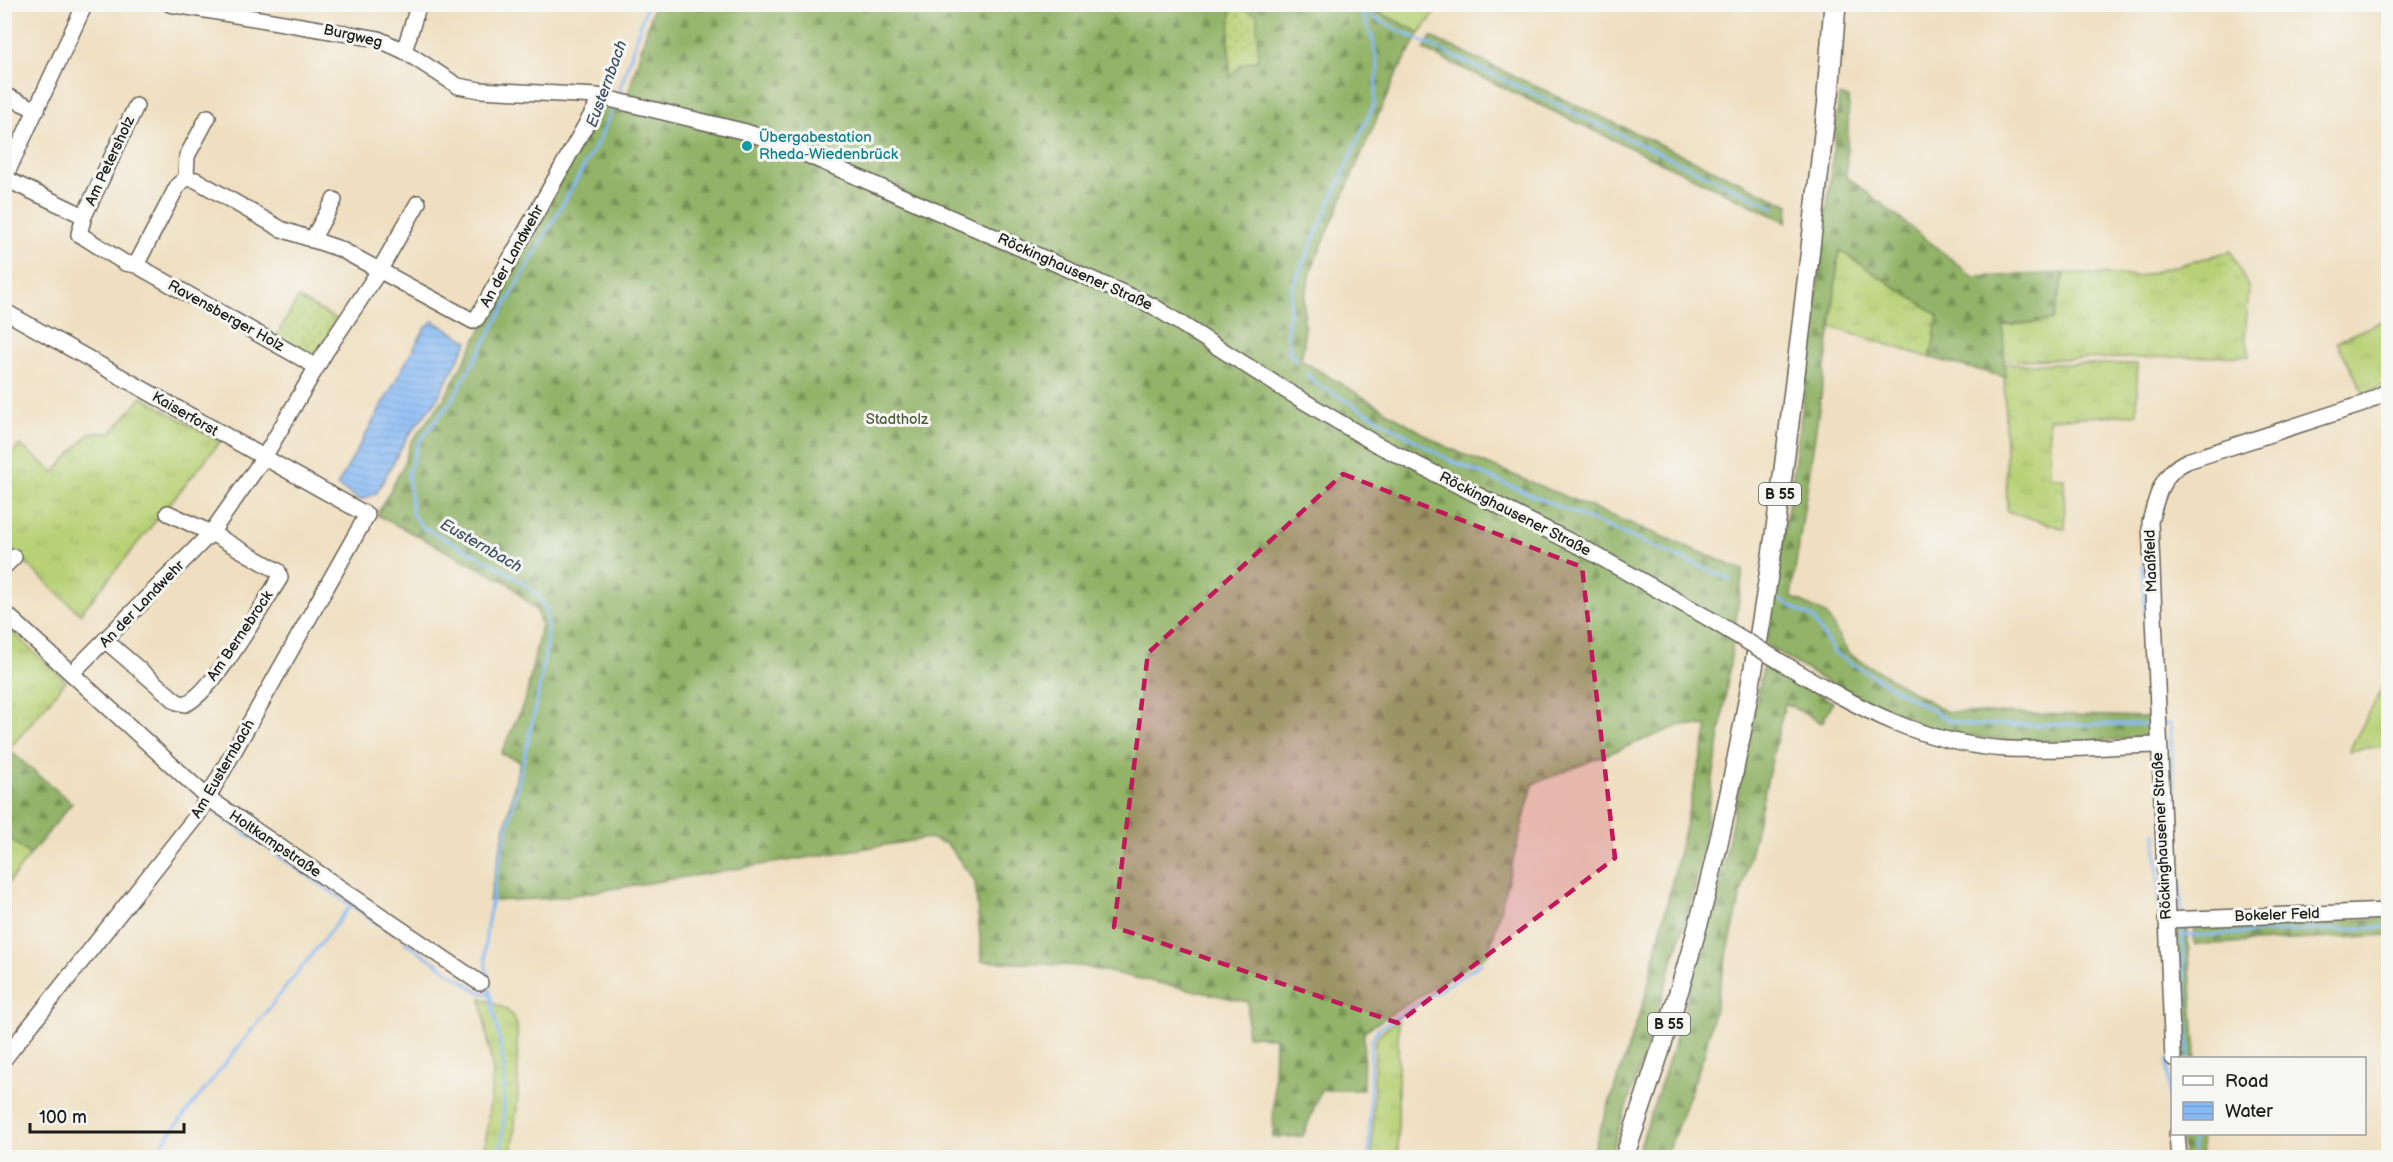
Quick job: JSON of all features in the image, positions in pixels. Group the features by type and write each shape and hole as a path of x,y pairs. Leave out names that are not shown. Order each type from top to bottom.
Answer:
{"highway":[{"name":"B 55","path":"1828,95 1835,7"}],"main road":[{"name":"B 55","path":"1624,1158 1662,1047 1707,888 1726,806 1763,607 1791,416 1828,95"}],"street":[{"path":"4,179 85,4"},
{"name":"Burgweg","path":"170,4 378,39 404,51 458,86 480,90 602,97"},
{"path":"404,51 419,4"},
{"path":"4,95 36,110"},
{"name":"Röckinghausener Straße","path":"602,97 746,132 782,144 1126,292 1153,306 1376,444 1587,550 1884,720 1960,742 2007,749 2158,745 2173,1057"},
{"name":"An der Landwehr","path":"380,271 468,320 477,318 602,97"},
{"name":"Am Petersholz","path":"110,254 79,234 84,216 136,105"},
{"path":"186,178 187,156 208,117"},
{"path":"136,266 178,184 186,178 196,180 281,229 340,249 380,271"},
{"name":"Am Petersholz","path":"4,179 84,216"},
{"path":"312,240 334,200"},
{"name":"An der Landwehr","path":"72,673 211,533 263,459 317,367 380,271 418,203"},
{"name":"Ravensberger Holz","path":"110,254 136,266 317,367"},
{"name":"Kaiserforst","path":"4,311 263,459 367,515"},
{"name":"Maaßfeld","path":"2158,745 2150,522 2158,491 2165,477 2175,467 2187,461 2363,404 2388,391"},
{"path":"168,513 211,533"},
{"name":"Am Eusternbach","path":"4,1059 200,813 367,515"},
{"name":"Am Bernebrock","path":"106,641 177,702 185,704 192,702 218,672 280,579 278,571 211,533"},
{"name":"Holtkampstraße","path":"4,612 208,798 480,983"},
{"name":"Bokeler Feld","path":"2166,920 2388,911"},
{"path":"2177,1135 2179,1158"}],"highlighted area":[{"path":"1343,474 1582,567 1615,858 1398,1023 1114,927 1148,653"}],"green space":[{"name":"Stadtholz","path":"654,5 1369,5 1376,11 1420,33 1395,77 1312,268 1304,300 1304,344 1301,360 1446,447 1743,570 1721,729 1695,888 1648,1044 1609,1157 1591,1157 1645,998 1708,727 1681,725 1533,784 1489,953 1364,1031 1363,1090 1321,1090 1303,1136 1273,1138 1275,1037 1247,1036 1248,1002 1080,966 982,961 975,881 947,844 929,838 555,898 489,901 520,761 501,754 526,698 541,625 537,611 508,583 377,515 404,464 411,442 444,399 602,103 624,108","holes":["1233,6 1258,60 1242,64 1230,77 1229,37"]},
{"path":"1369,5 1441,5 1420,33 1376,11"},
{"path":"1232,6 1257,14 1258,60 1242,64 1230,77 1229,37"},
{"path":"1431,37 1789,205 1787,222 1424,50"},
{"path":"1839,95 1849,98 1846,176 1974,277 2064,273 2053,320 2003,326 2005,377 1931,358 1938,315 1839,250 1831,327 1791,597 1826,614 1849,654 1947,712 2148,717 2148,739 2029,741 1941,731 1892,716 1873,707 1766,645 1807,370"},
{"path":"1839,249 1938,315 1931,358 1831,327"},
{"path":"2231,251 2249,289 2245,336 2249,356 2004,360 2003,326 2053,320 2064,273 2139,276"},
{"path":"298,298 338,320 317,354 309,357 275,338"},
{"path":"2388,318 2388,383 2364,394 2337,342"},
{"path":"2004,364 2137,364 2137,414 2049,419 2050,477 2064,478 2065,529 2007,511"},
{"path":"142,397 220,442 80,614 5,543 4,462 20,445 54,472 90,433 111,433"},
{"path":"4,625 66,681 5,754 4,754"},
{"path":"1764,663 1833,702 1822,723 1785,703 1704,1055 1666,1157 1636,1158 1672,1051 1718,892"},
{"path":"2384,685 2388,686 2388,745 2349,751"},
{"path":"9,750 72,803 30,855 5,834 4,755"},
{"path":"5,834 30,855 5,887"},
{"path":"2388,918 2388,935 2195,945 2193,927"},
{"path":"2187,927 2196,1057 2178,1057 2170,928"},
{"path":"481,998 508,1011 517,1026 518,1095 512,1157 484,1157 493,1074"},
{"path":"1398,1020 1398,1157 1372,1157 1375,1042 1380,1033"},
{"path":"2182,1135 2201,1135 2202,1157 2183,1157"}],"water":[{"path":"433,321 468,341 436,401 408,436 376,494 360,500 337,486 425,328"}],"waterway":[{"name":"Eusternbach","path":"618,96 647,4"},
{"path":"1353,4 1361,11 1398,30 1774,207"},
{"path":"1296,361 1290,353 1287,331 1292,288 1374,104 1378,69 1373,40 1362,13"},
{"name":"Eusternbach","path":"500,1158 503,1134 504,1074 488,979 485,940 499,865 539,690 545,654 547,625 545,607 524,584 508,573 421,526 412,513 408,473 419,442 452,400 599,140 614,105"},
{"path":"1307,374 1314,382 1449,460 1730,579"},
{"path":"2143,564 2150,708"},
{"path":"1780,600 1813,618 1834,653 1948,720 1969,725 2150,724"},
{"path":"2164,724 2170,724 2182,914"},
{"path":"217,814 351,905"},
{"path":"2156,833 2160,919"},
{"path":"159,1147 351,905 392,933"},
{"path":"2182,925 2189,1057"},
{"path":"2183,936 2388,927"},
{"path":"405,942 479,992 490,994"},
{"path":"1369,1158 1371,1042 1378,1029 1482,963"},
{"path":"2167,1060 2171,1132"},
{"path":"2192,1135 2193,1158"}],"place":[{"name":"Übergabestation Rheda-Wiedenbrück","path":"747,146"}]}
